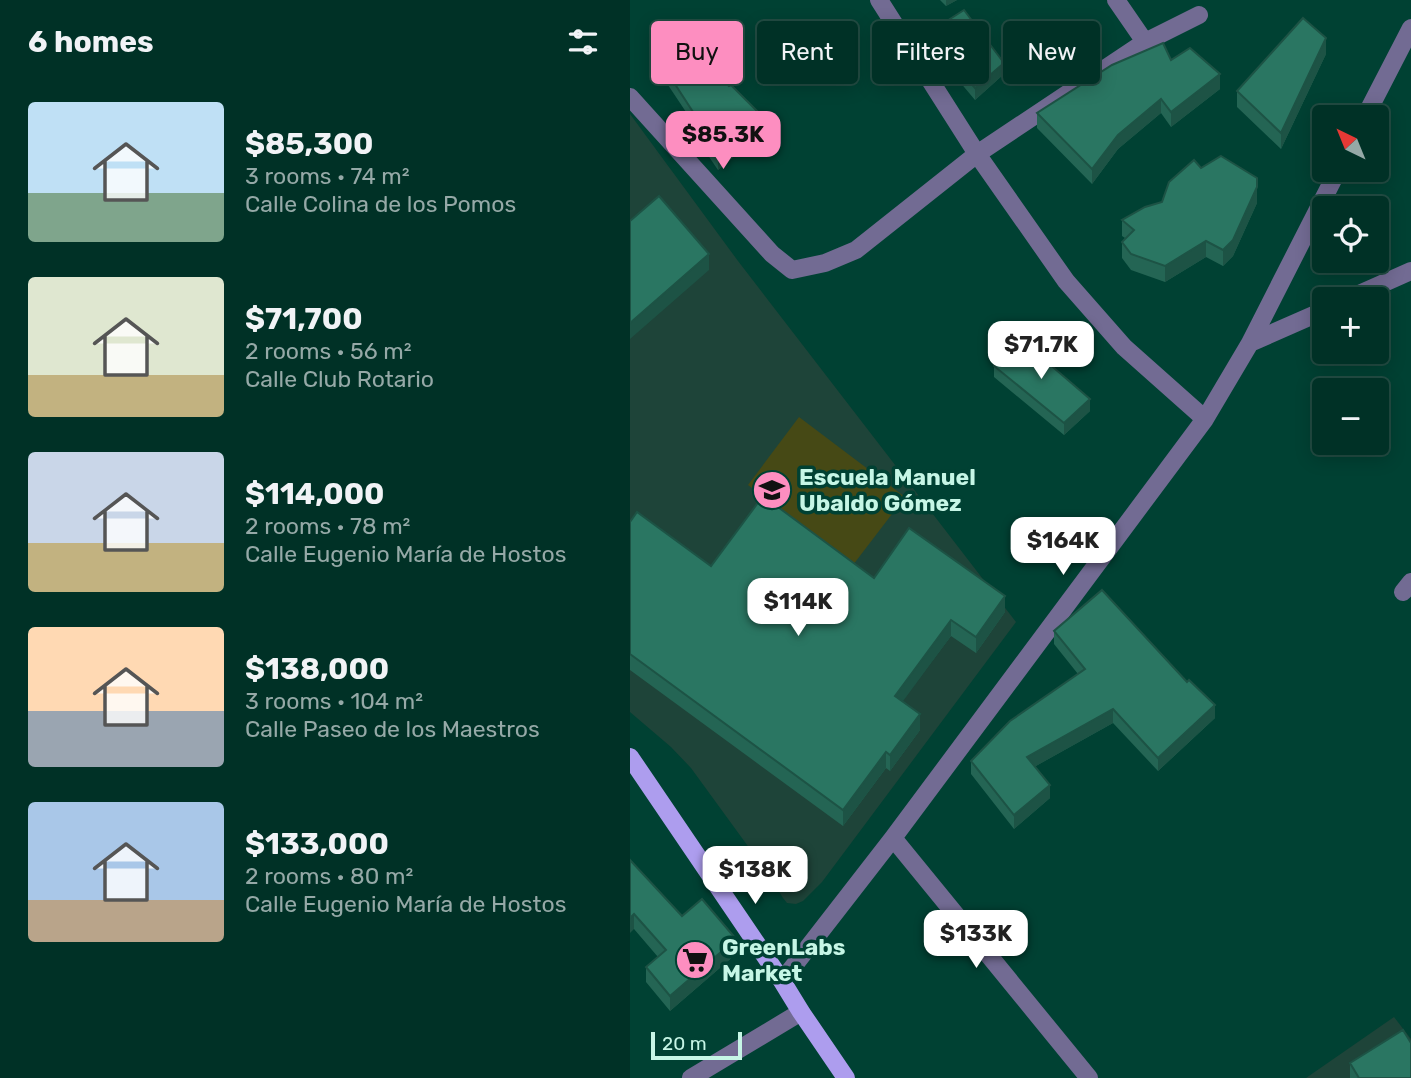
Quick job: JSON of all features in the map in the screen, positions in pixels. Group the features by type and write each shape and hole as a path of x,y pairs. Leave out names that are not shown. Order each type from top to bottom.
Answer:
{"main road":[{"path":"630,757 846,1078"}],"street":[{"path":"879,0 978,153 1066,281 1124,347 1205,419"},
{"path":"1116,0 1145,42"},
{"path":"630,97 772,254 792,270 825,263 856,250 978,153 1145,42 1199,15"},
{"path":"1371,105 1411,28"},
{"path":"782,981 893,838 1205,419 1250,343 1332,182"},
{"path":"1375,287 1411,271"},
{"path":"1250,343 1312,316"},
{"path":"893,838 1089,1078"},
{"path":"691,1078 801,1012"}],"shaded area":[{"name":"Escuela Manuel Ubaldo Gómez","path":"630,114 738,261 1016,622 822,882 803,901 796,904 787,903 783,898 691,768 630,712"},
{"path":"1394,1017 1411,1039 1411,1078 1306,1078"}],"green space":[{"path":"799,417 905,497 853,565 748,485"}],"building":[{"path":"964,10 972,21 947,21"},
{"path":"1303,18 1326,38 1281,133 1237,91"},
{"path":"989,43 1003,62 989,76"},
{"path":"1163,43 1171,60 1190,48 1220,74 1171,112 1161,99 1118,135 1092,169 1037,113 1082,84 1100,84 1100,73"},
{"path":"675,84 731,85 765,119 718,158 688,115 693,112"},
{"path":"1221,156 1257,178 1257,187 1233,240 1223,250 1206,241 1165,266 1131,254 1122,242 1134,230 1122,220 1145,207 1162,202 1169,182 1194,160 1201,168"},
{"path":"659,196 709,254 630,323 630,221"},
{"path":"1019,338 1090,399 1064,423 994,366"},
{"path":"763,496 874,578 909,528 1005,596 976,637 951,620 895,696 920,714 890,755 886,752 843,810 630,654 630,522 637,512 711,566"},
{"path":"1102,590 1187,682 1189,680 1215,705 1158,758 1113,709 1027,757 1050,785 1014,815 971,761 1010,721 1085,669 1054,631"},
{"path":"630,860 682,916 702,899 736,939 670,996 646,967 666,950 634,914 630,918"},
{"path":"1403,1030 1411,1043 1411,1078 1359,1078 1350,1063"}],"place":[{"name":"Escuela Manuel Ubaldo Gómez","path":"772,490"},
{"name":"GreenLabs Market","path":"695,960"}]}
